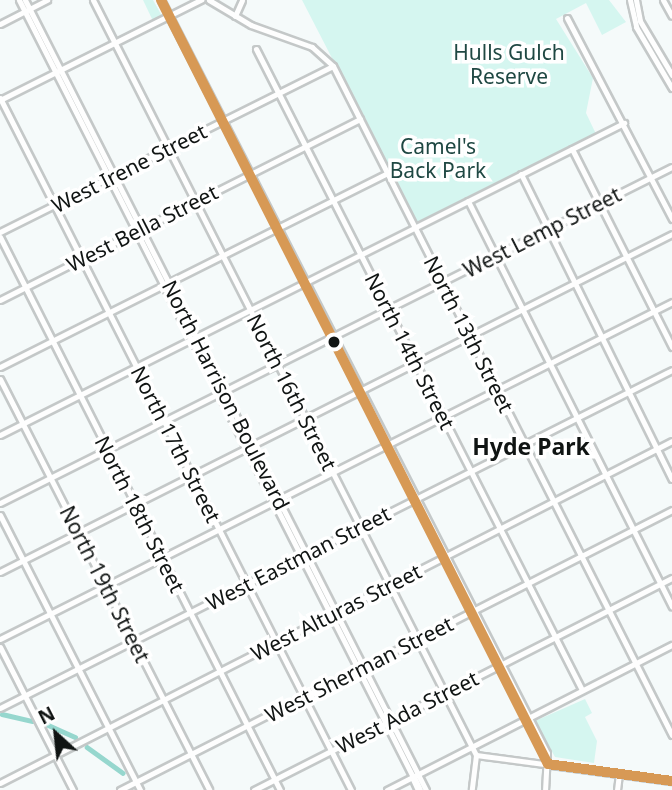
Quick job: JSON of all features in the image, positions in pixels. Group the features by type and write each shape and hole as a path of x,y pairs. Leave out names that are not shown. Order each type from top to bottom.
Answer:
{"main road":[{"name":"North Harrison Boulevard","path":"415,775 419,790"}],"street":[{"name":"North Harrison Boulevard","path":"19,0 27,10 415,775 426,790"},
{"name":"North Harrison Boulevard","path":"25,0 27,10"},
{"path":"0,24 47,0"},
{"name":"North 16th Street","path":"93,0 476,755"},
{"path":"161,0 527,718 548,764 544,790"},
{"path":"0,99 201,0"},
{"path":"209,0 235,16 242,0"},
{"path":"630,0 636,27 672,88"},
{"path":"636,0 640,21 672,75"},
{"path":"656,0 664,3 672,16"},
{"name":"North 13th Street","path":"235,16 317,50 333,66 672,735"},
{"path":"566,18 624,123 672,219"},
{"name":"North 14th Street","path":"257,49 582,690"},
{"name":"West Irene Street","path":"0,235 111,176 333,66"},
{"name":"North 17th Street","path":"0,99 351,790"},
{"name":"West Bella Street","path":"0,300 360,119"},
{"path":"0,435 624,123"},
{"path":"572,149 672,347"},
{"name":"West Lemp Street","path":"0,503 672,167"},
{"path":"0,367 388,173"},
{"path":"521,174 672,478"},
{"path":"468,201 672,607"},
{"path":"0,572 672,234"},
{"name":"North 18th Street","path":"0,235 280,790"},
{"path":"0,639 672,302"},
{"name":"West Eastman Street","path":"0,708 672,370"},
{"name":"North 19th Street","path":"0,379 209,790"},
{"name":"West Alturas Street","path":"1,781 672,441"},
{"name":"West Sherman Street","path":"120,790 672,510"},
{"path":"0,515 140,790"},
{"name":"West Ada Street","path":"254,790 672,578"},
{"path":"387,790 672,645"},
{"path":"0,647 72,790"},
{"path":"486,739 490,756"},
{"path":"472,789 476,755 672,781"},
{"path":"617,790 619,774"},
{"path":"1,781 6,790"}],"green space":[{"path":"143,0 153,0 162,16 153,21"},
{"path":"302,0 609,0 626,22 602,35 586,3 556,19 593,78 586,113 596,134 417,223"},
{"path":"585,699 592,713 585,717 597,741 594,763 555,757 535,721"}],"waterway":[{"path":"2,714 32,721"},
{"path":"46,724 75,737"},
{"path":"87,747 123,773"}],"transit line":[{"path":"161,0 548,764"},
{"path":"548,764 672,781"}],"district":[{"name":"Hyde Park","path":"531,446"}],"park label":[{"name":"Hulls Gulch Reserve","path":"509,64"},
{"name":"Camel's Back Park","path":"438,158"}]}
